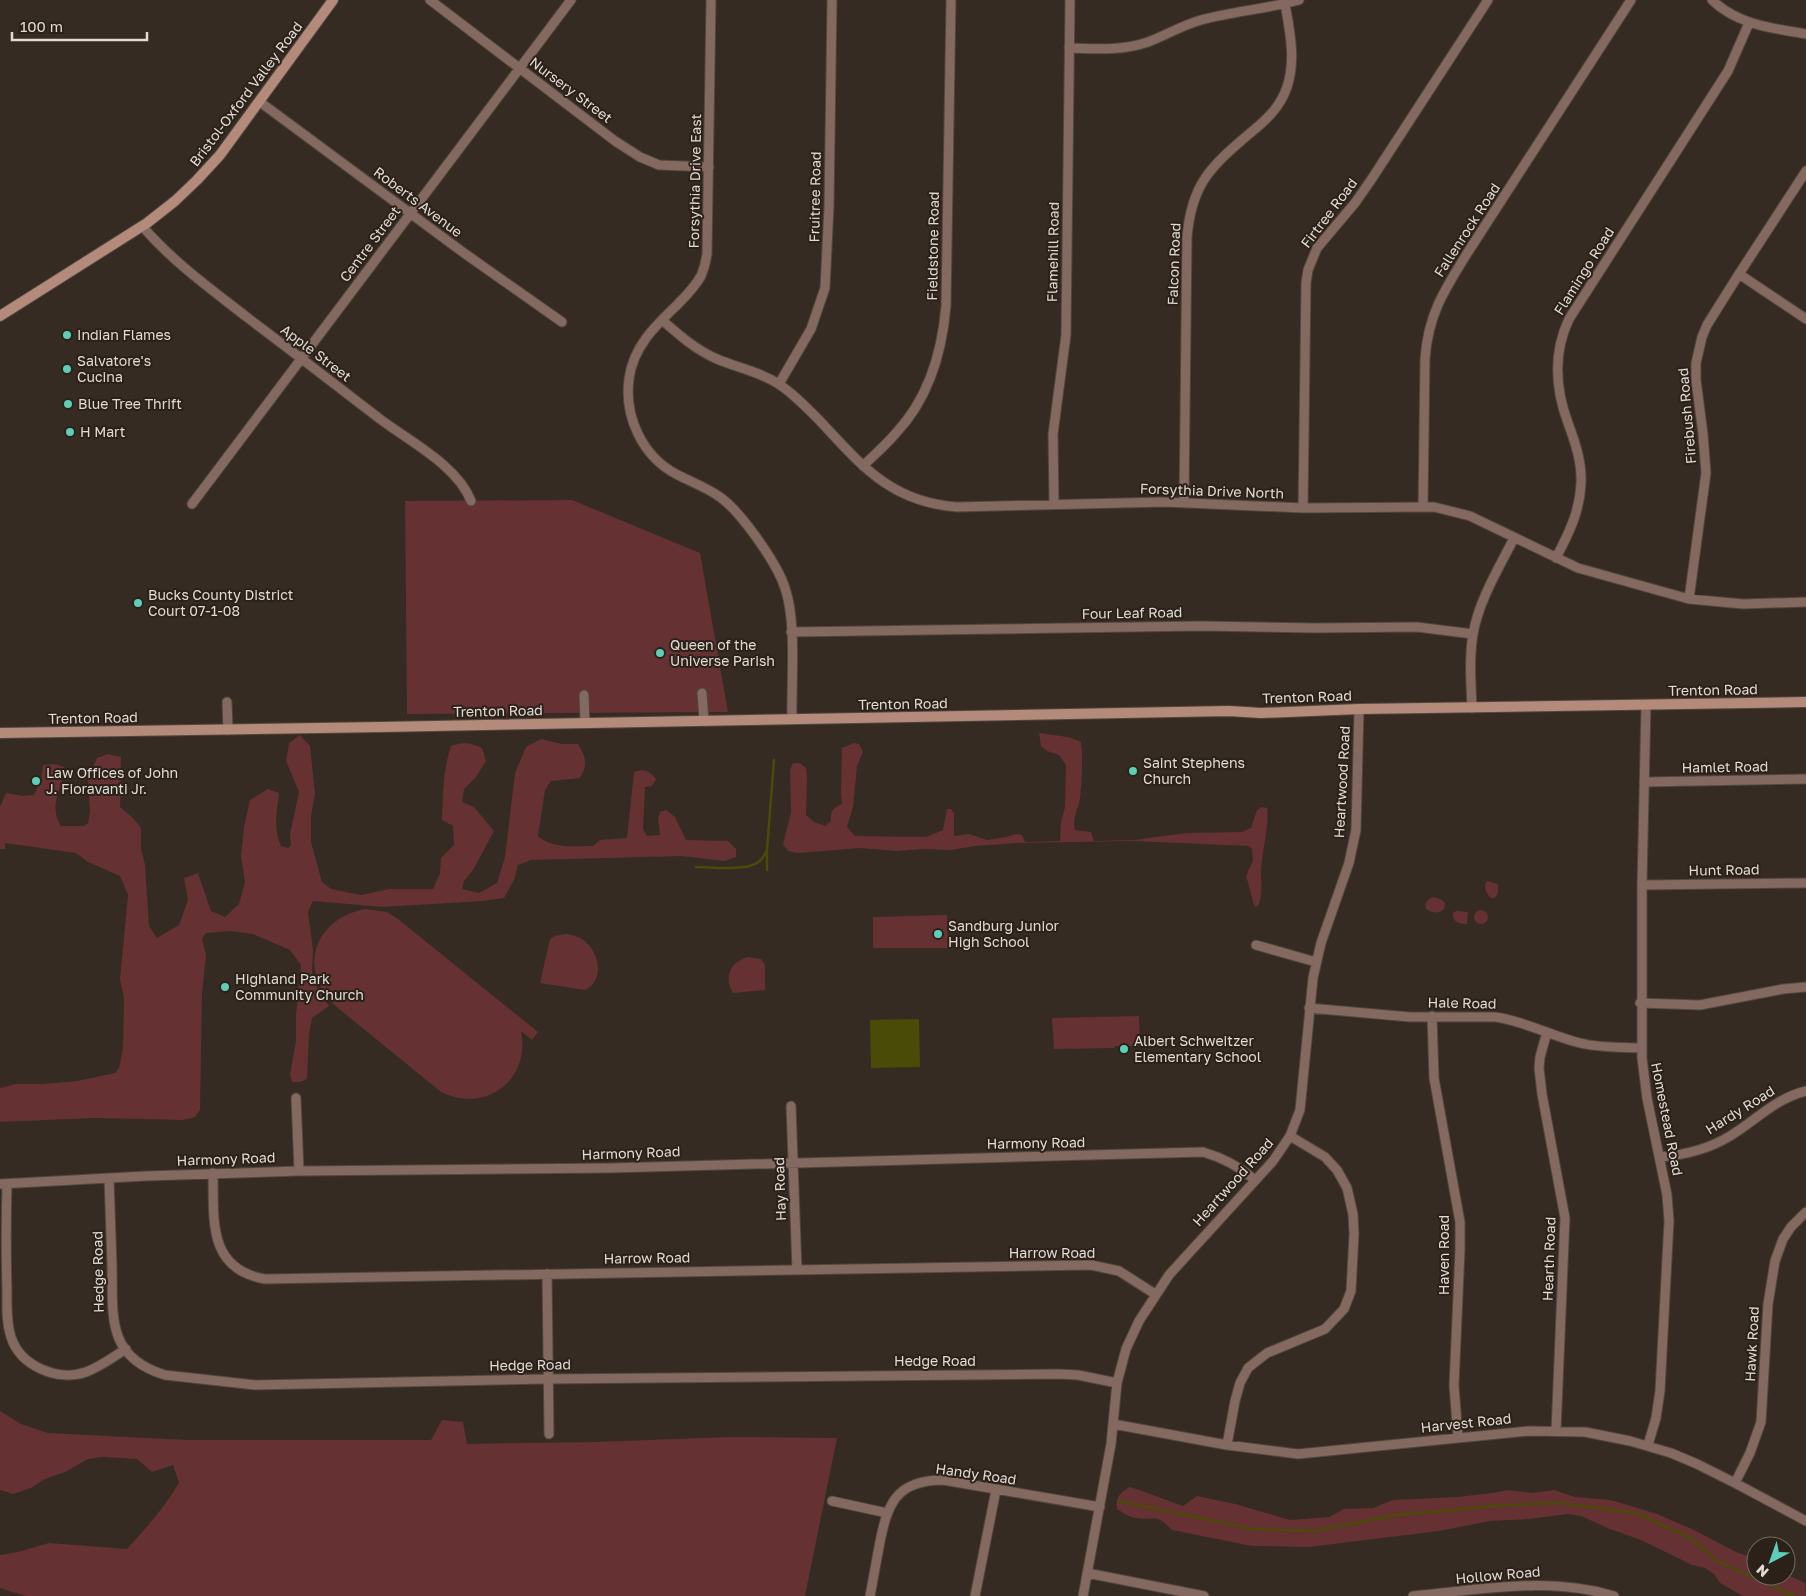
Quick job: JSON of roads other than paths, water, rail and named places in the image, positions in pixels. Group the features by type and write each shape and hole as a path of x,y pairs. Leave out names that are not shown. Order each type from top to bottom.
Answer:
{"main road":[{"name":"Bristol-Oxford Valley Road","path":"0,316 142,226 175,201 220,155 334,0"},
{"name":"Trenton Road","path":"0,733 1228,711 1261,713 1359,709 1806,702"}],"street":[{"name":"Nursery Street","path":"430,0 615,140 651,163 678,167 709,167"},
{"name":"Centre Street","path":"192,504 571,0"},
{"name":"Forsythia Drive East","path":"711,0 707,254 704,267 694,287 646,337 636,355 628,389 629,405 635,428 647,450 676,474 699,484 738,512 776,568 785,587 790,609 792,720"},
{"name":"Fruitree Road","path":"779,384 811,328 825,288 829,207 832,0"},
{"name":"Fieldstone Road","path":"863,466 897,432 917,405 933,373 944,334 950,0"},
{"name":"Flamehill Road","path":"1054,504 1053,434 1066,335 1070,0"},
{"path":"1069,48 1131,47 1199,20 1299,0"},
{"name":"Firtree Road","path":"1303,508 1306,283 1311,259 1323,240 1355,203 1371,180 1488,0"},
{"name":"Fallenrock Road","path":"1423,506 1425,359 1434,312 1442,294 1468,252 1631,0"},
{"path":"1712,0 1726,12 1749,23 1806,34"},
{"name":"Falcon Road","path":"1184,502 1187,238 1190,209 1200,185 1211,170 1224,155 1270,118 1285,94 1292,60 1292,48 1285,4"},
{"name":"Flamingo Road","path":"1556,558 1575,519 1582,482 1578,453 1558,386 1558,355 1564,329 1569,318 1631,220 1728,71 1749,23"},
{"name":"Roberts Avenue","path":"260,102 410,214 562,322"},
{"name":"Firebush Road","path":"1689,599 1706,473 1696,380 1696,363 1702,337 1707,325 1738,274 1806,171"},
{"name":"Apple Street","path":"142,226 171,257 302,359 447,467 460,479 471,501"},
{"path":"1738,274 1806,319"},
{"name":"Forsythia Drive North","path":"662,320 686,341 716,359 756,373 779,384 798,399 863,466 887,485 908,496 928,503 957,506 1184,502 1303,508 1423,506 1450,510 1470,516 1556,558 1592,572 1689,599 1743,604 1806,602"},
{"path":"1472,708 1471,669 1473,634 1483,602 1514,538"},
{"name":"Four Leaf Road","path":"791,632 1200,626 1417,627 1473,634"},
{"path":"702,693 704,721"},
{"path":"584,695 585,724"},
{"path":"227,702 228,730"},
{"name":"Homestead Road","path":"1646,705 1640,1003 1641,1048 1647,1098 1667,1195 1669,1221 1660,1391 1656,1418 1648,1446"},
{"name":"Heartwood Road","path":"1082,1596 1100,1507 1118,1383 1126,1348 1155,1294 1183,1257 1273,1161 1290,1136 1300,1110 1309,1008 1316,962 1349,863 1356,830 1359,709"},
{"name":"Hamlet Road","path":"1644,782 1806,779"},
{"name":"Hunt Road","path":"1642,885 1806,883"},
{"path":"1256,945 1316,962"},
{"path":"1640,1003 1700,1005 1784,989 1806,987"},
{"name":"Hale Road","path":"1309,1008 1410,1017 1495,1016 1508,1018 1577,1043 1597,1047 1641,1048"},
{"name":"Haven Road","path":"1432,1016 1434,1078 1460,1222 1454,1386 1458,1436"},
{"name":"Hearth Road","path":"1547,1032 1539,1068 1565,1218 1556,1431"},
{"name":"Hardy Road","path":"1660,1157 1696,1151 1706,1147 1731,1135 1787,1097 1806,1091"},
{"path":"296,1098 299,1171"},
{"name":"Hay Road","path":"791,1106 797,1270"},
{"path":"1227,1445 1240,1382 1248,1368 1267,1353 1325,1329 1344,1309 1351,1291 1354,1234 1353,1214 1347,1188 1325,1156 1290,1136"},
{"name":"Harmony Road","path":"4,1184 213,1173 612,1168 1202,1152 1220,1157 1234,1164 1255,1180"},
{"name":"Harrow Road","path":"213,1173 214,1223 220,1248 234,1267 254,1277 290,1279 1100,1266 1118,1271 1155,1294"},
{"name":"Hedge Road","path":"110,1178 111,1304 116,1332 130,1356 153,1372 173,1377 255,1385 548,1379 1058,1374 1078,1375 1118,1383"},
{"path":"4,1184 8,1327 16,1348 34,1366 50,1373 64,1375 85,1373 126,1349"},
{"name":"Hawk Road","path":"1735,1483 1750,1453 1761,1422 1768,1304 1775,1261 1783,1239 1791,1227 1806,1212"},
{"path":"546,1274 549,1434"},
{"name":"Harvest Road","path":"1113,1424 1227,1445 1305,1454 1405,1444 1458,1436 1529,1430 1584,1432 1648,1446 1697,1464 1806,1521"},
{"name":"Handy Road","path":"870,1596 890,1505 898,1494 922,1482 943,1480 1100,1507"},
{"path":"975,1596 996,1490"},
{"path":"832,1501 887,1513"},
{"path":"1087,1573 1189,1595 1204,1596"},
{"name":"Hollow Road","path":"1413,1596 1495,1592 1548,1585 1573,1587 1614,1596"}],"waterway":[{"path":"696,867 744,867 757,863 763,857 767,850 774,760"},
{"path":"767,851 767,870"},
{"path":"1119,1501 1253,1529 1315,1531 1397,1515 1505,1505 1560,1503 1636,1513 1692,1539 1717,1561 1794,1596"}],"place":[{"name":"Indian Flames","path":"67,335"},
{"name":"Salvatore's Cucina","path":"67,369"},
{"name":"Blue Tree Thrift","path":"68,404"},
{"name":"H Mart","path":"70,432"},
{"name":"Bucks County District Court 07-1-08","path":"138,603"},
{"name":"Queen of the Universe Parish","path":"660,653"},
{"name":"Saint Stephens Church","path":"1133,771"},
{"name":"Law Offices of John J. Fioravanti Jr.","path":"36,781"},
{"name":"Sandburg Junior High School","path":"938,934"},
{"name":"Highland Park Community Church","path":"225,987"},
{"name":"Albert Schweitzer Elementary School","path":"1124,1049"}]}
